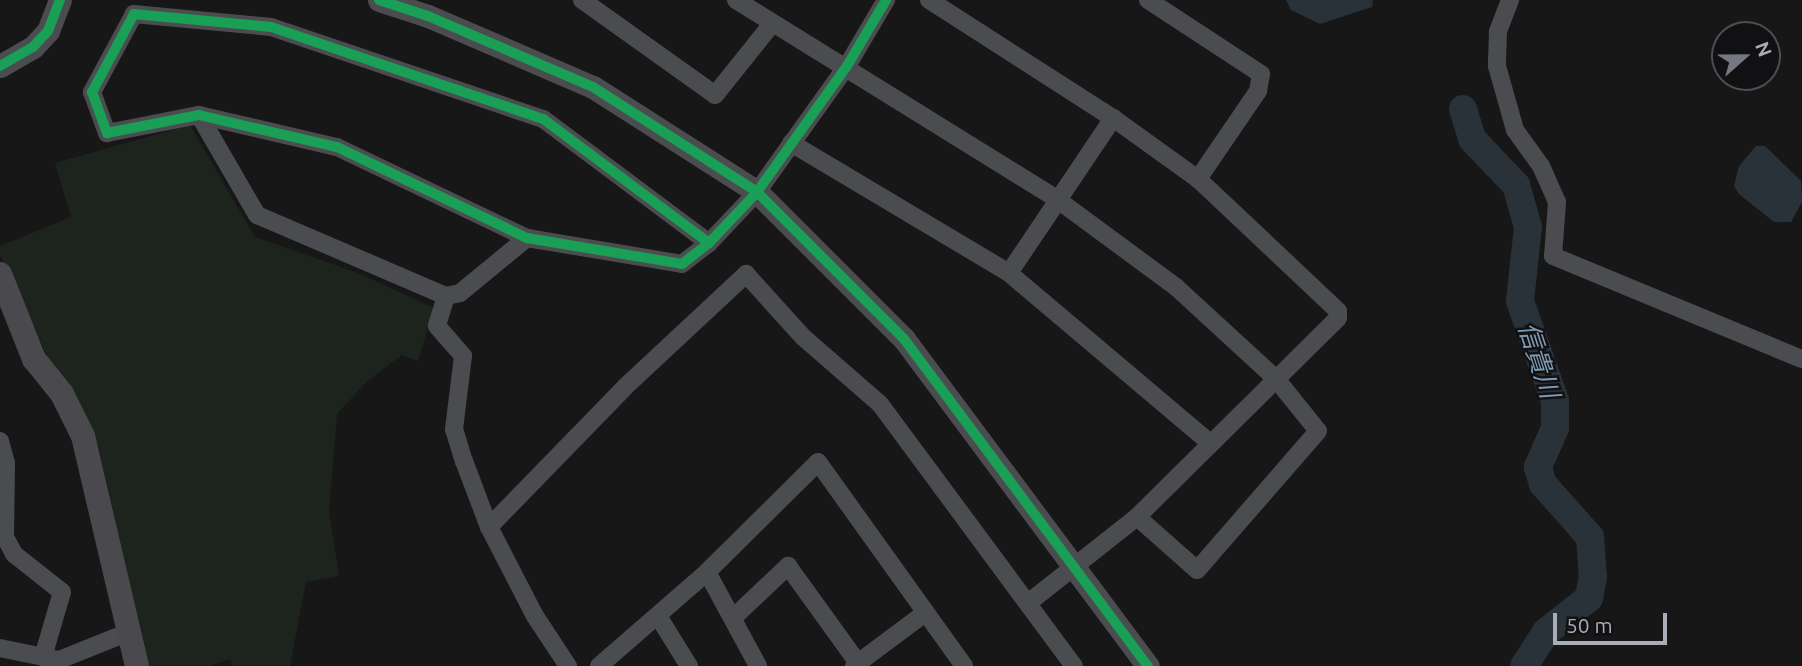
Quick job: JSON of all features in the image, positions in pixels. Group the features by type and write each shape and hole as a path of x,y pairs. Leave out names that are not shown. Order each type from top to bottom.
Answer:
{"main road":[{"path":"0,274 34,359 62,394 83,436 137,666"}],"street":[{"path":"0,66 33,47 48,31 60,0"},
{"path":"379,0 428,16 593,87 757,192 904,339 1148,666"},
{"path":"582,0 715,95 771,24"},
{"path":"736,0 1058,200 1175,287 1277,380 1318,431 1197,570 1137,517"},
{"path":"709,243 543,119 271,27 134,14 92,92 107,133 198,116 337,146 527,238 681,264 709,243 757,192 846,66 886,0"},
{"path":"929,0 1113,118 1198,179 1338,311 1338,318 1277,380 1209,442 1137,517 1077,569 1028,603"},
{"path":"1148,0 1261,74 1258,91 1198,179"},
{"path":"1510,0 1497,32 1497,66 1515,130 1541,166 1557,202 1553,256 1802,359"},
{"path":"198,116 257,215 446,296 460,293 527,238"},
{"path":"1009,273 1113,118"},
{"path":"791,143 1009,273 1209,442"},
{"path":"489,527 625,387 746,274 803,337 880,404 1074,666"},
{"path":"446,296 437,326 463,356 454,429 489,527 536,616 568,666"},
{"path":"1,448 5,537 14,554 62,592 43,657"},
{"path":"599,666 707,572 818,462 964,666"},
{"path":"733,618 788,566 856,664 925,613"},
{"path":"707,572 758,666"},
{"path":"658,616 689,666"},
{"path":"0,648 59,660 129,632"}],"shaded area":[{"path":"1286,0 1373,0 1372,7 1320,24 1291,10"},
{"path":"190,125 255,237 358,273 434,308 418,361 402,355 367,381 337,414 329,511 339,576 306,582 290,666 232,666 230,659 210,666 147,666 99,448 61,373 56,375 0,255 0,246 71,217 55,163"},
{"path":"1756,146 1765,146 1801,181 1802,202 1791,222 1774,222 1739,194 1734,186 1739,166"}],"waterway":[{"name":"信貴川","path":"1463,109 1472,139 1516,185 1528,227 1520,301 1555,401 1555,428 1538,467 1543,484 1590,537 1593,576 1589,598 1546,632 1524,666"}],"cycle path":[{"path":"0,66 33,47 48,31 60,0"},
{"path":"379,0 428,16 593,87 757,192 904,339 1148,666"},
{"path":"709,243 543,119 271,27 134,14 92,92 107,133 199,115 337,147 527,238 682,264 709,243 757,192 847,66 886,0"}]}
